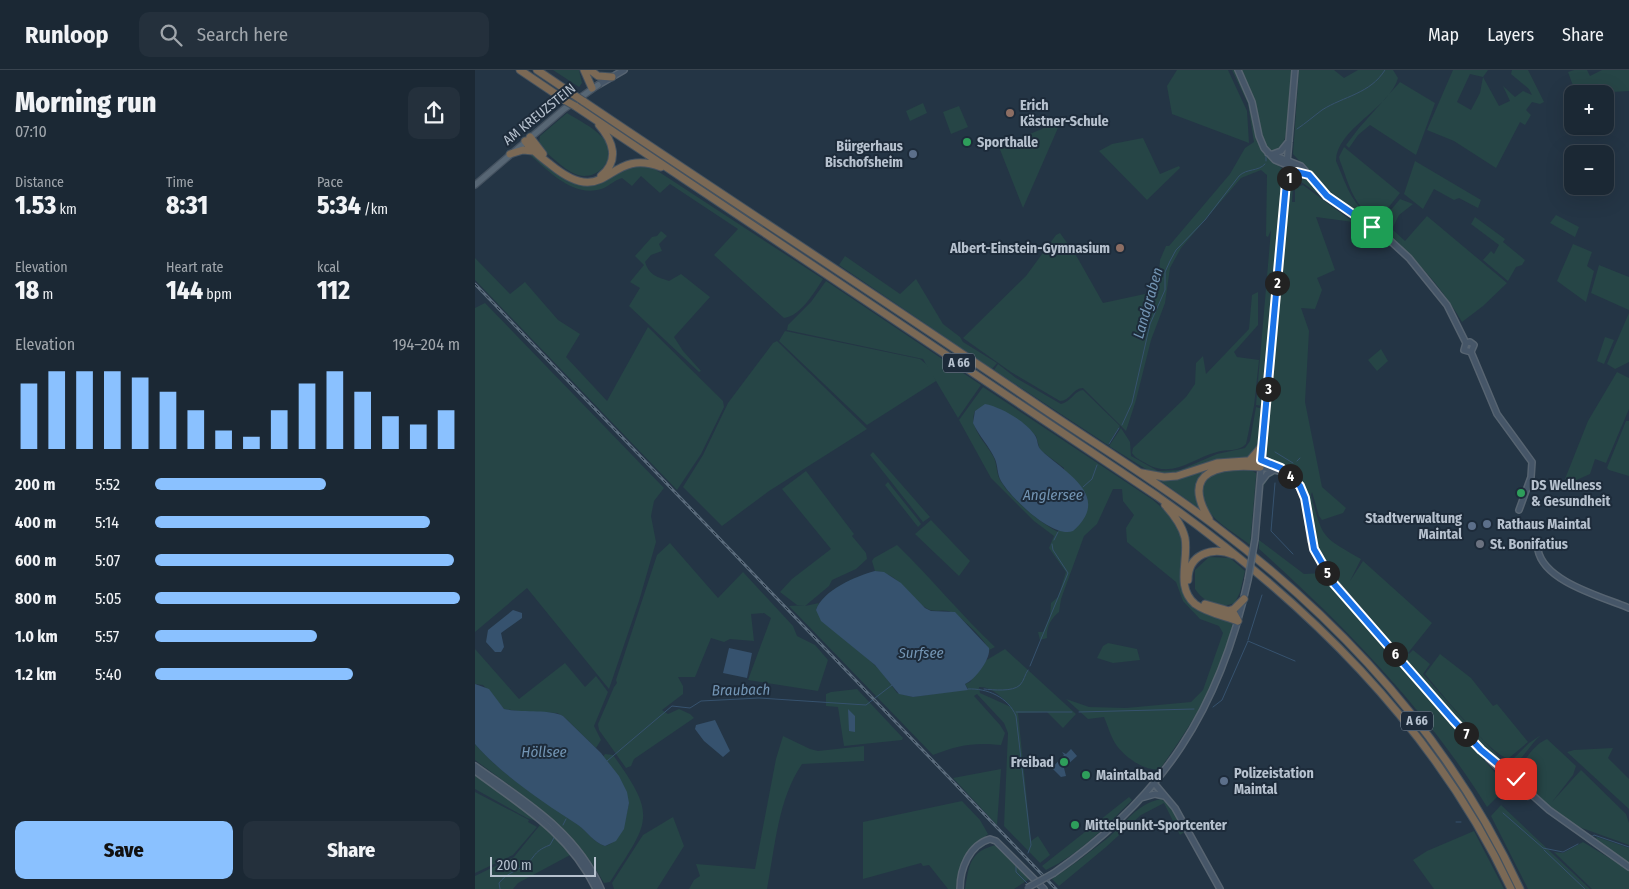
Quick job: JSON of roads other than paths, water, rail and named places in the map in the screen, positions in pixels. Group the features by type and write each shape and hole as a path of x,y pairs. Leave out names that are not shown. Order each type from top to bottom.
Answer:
{"highway":[{"name":"A 66","path":"520,70 1157,496 1246,562 1329,637 1397,711 1454,788 1511,889"},
{"name":"A 66","path":"537,70 1138,472 1212,523 1257,559 1314,608 1402,702 1462,782 1494,836 1521,889"},
{"path":"584,70 595,86"},
{"path":"589,70 595,86"},
{"path":"589,70 598,76 612,77"},
{"path":"527,139 569,176 585,181 595,179 609,169 613,152 608,136 590,116"},
{"path":"527,139 533,151 569,178 582,183 601,180 623,165 636,162 651,163 673,172"},
{"path":"510,154 523,150 533,151"},
{"path":"1250,460 1262,446"},
{"path":"1138,472 1165,477 1177,476 1217,463 1250,460 1261,464"},
{"path":"1212,523 1199,498 1201,482 1206,475 1216,468 1261,464"},
{"path":"1157,496 1177,519 1184,534 1186,553 1183,579 1189,596 1200,606 1238,621"},
{"path":"1238,621 1235,614 1206,604 1196,598 1189,584 1190,567 1199,556 1212,551 1228,553 1246,562"},
{"path":"1228,611 1234,609 1244,599"}],"main road":[{"name":"AM KREUZSTEIN","path":"475,185 527,139 595,86 624,70"},
{"path":"1238,70 1252,102 1260,141 1275,160 1287,167 1309,175"},
{"path":"1026,889 1054,873 1105,834 1141,798 1184,744 1204,711 1222,673 1244,599 1255,539 1295,70"},
{"path":"1271,153 1281,151 1289,140"},
{"path":"1271,153 1301,166 1327,196 1384,236 1415,264 1447,305 1466,343 1470,342 1474,346 1471,352 1495,410 1532,462 1533,471 1519,510"},
{"path":"1286,183 1292,174 1301,171"},
{"path":"1261,464 1288,474"},
{"path":"1261,464 1274,464 1297,483 1304,495 1311,541 1318,559 1328,576 1446,713 1510,780 1629,867"},
{"path":"1259,485 1267,474 1275,470"},
{"path":"1538,550 1544,561 1559,577 1629,608"},
{"path":"475,766 545,816 563,832 584,859 601,889"},
{"path":"475,772 552,828 576,854 596,889"},
{"path":"1154,783 1167,797 1220,889"},
{"path":"1141,798 1155,794 1167,797"},
{"path":"961,889 962,873 969,856 979,844 989,839 996,841 1044,889"}],"water":[{"name":"Anglersee","path":"985,404 1005,411 1025,424 1036,436 1040,449 1081,486 1087,496 1088,507 1084,518 1073,531 1065,532 1044,523 1023,506 1001,481 995,459 973,423 975,411"},
{"name":"Surfsee","path":"875,571 884,572 901,583 925,608 931,611 955,612 989,648 989,653 982,669 965,684 968,690 913,697 899,694 875,665 821,621 816,610 825,596 850,580"},
{"path":"513,610 522,613 522,618 501,633 504,647 501,652 495,652 486,642 488,630"},
{"path":"729,648 752,653 747,678 723,673"},
{"name":"Höllsee","path":"475,684 489,689 504,709 551,713 563,716 601,753 619,776 627,792 629,803 624,829 616,841 605,846 597,842 578,825 511,778 475,744"},
{"path":"848,709 855,716 855,732 849,731"},
{"path":"715,720 730,751 723,757 704,741 695,729 696,725"},
{"name":"Freibad","path":"1071,749 1077,756 1064,768 1066,776 1061,777 1052,768 1064,755 1062,752 1066,754"}],"waterway":[{"name":"Landgraben","path":"1297,129 1330,105 1364,90 1379,78 1385,70"},
{"name":"Landgraben","path":"1266,154 1266,161"},
{"name":"Landgraben","path":"1122,425 1132,403 1150,324 1165,290 1165,272 1176,250 1205,220 1239,176 1265,164"},
{"name":"Landgraben","path":"1109,444 1119,428"},
{"path":"1275,452 1293,463"},
{"path":"1297,461 1300,458"},
{"name":"Landgraben","path":"1083,487 1092,479 1097,465"},
{"path":"1275,483 1271,531 1293,554"},
{"name":"Landgraben","path":"1054,540 1058,532"},
{"name":"Landgraben","path":"1030,666 1068,573 1053,550 1052,544"},
{"path":"1248,640 1262,595"},
{"path":"1213,707 1222,700 1248,641 1295,661"},
{"name":"Landgraben","path":"984,689 1013,689 1021,683 1028,670"},
{"name":"Braubach","path":"607,761 672,706 690,708 701,701 759,698 866,705 892,685"},
{"name":"Braubach","path":"968,689 982,690 996,695 1008,704 1016,716 1031,845 1028,853"},
{"path":"1079,712 1194,709"},
{"path":"1016,712 1072,712"},
{"path":"1503,813 1543,848 1563,852 1578,844"},
{"path":"563,825 566,819"},
{"path":"1456,822 1461,822"},
{"path":"1591,837 1594,835 1629,847"},
{"name":"Braubach","path":"500,889 499,883 507,875 526,864 536,853 550,845 555,836"},
{"path":"1544,850 1585,889"},
{"name":"Braubach","path":"1016,863 1016,872 1029,885"}],"railway":[{"path":"475,284 1056,889"}],"place":[{"name":"Erich Kästner-Schule","path":"1010,113"},
{"name":"Sporthalle","path":"967,142"},
{"name":"Bürgerhaus Bischofsheim","path":"913,154"},
{"name":"Albert-Einstein-Gymnasium","path":"1120,248"},
{"name":"DS Wellness & Gesundheit","path":"1521,493"},
{"name":"Rathaus Maintal","path":"1487,524"},
{"name":"Stadtverwaltung Maintal","path":"1472,526"},
{"name":"St. Bonifatius","path":"1480,544"},
{"name":"Freibad","path":"1064,762"},
{"name":"Maintalbad","path":"1086,775"},
{"name":"Polizeistation Maintal","path":"1224,781"},
{"name":"Mittelpunkt-Sportcenter","path":"1075,825"}]}
